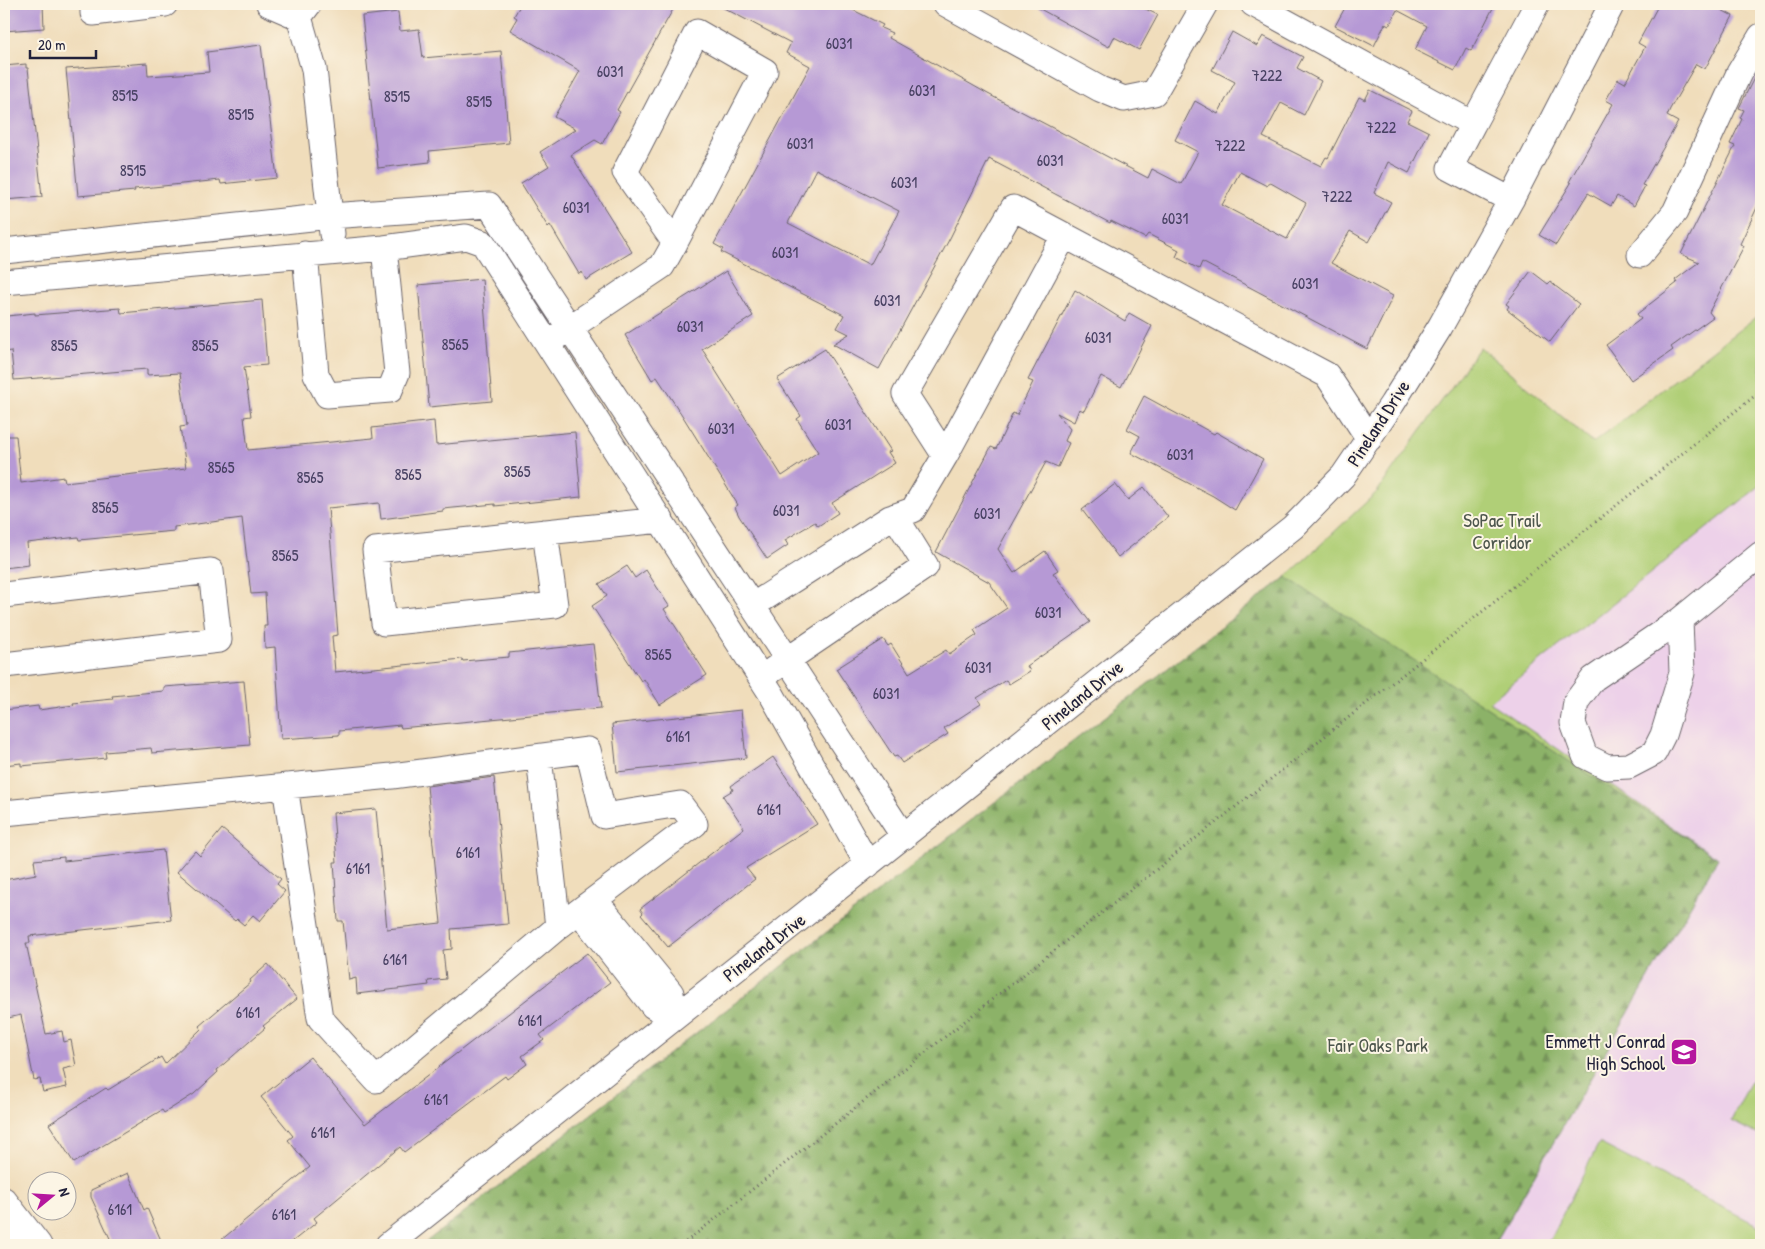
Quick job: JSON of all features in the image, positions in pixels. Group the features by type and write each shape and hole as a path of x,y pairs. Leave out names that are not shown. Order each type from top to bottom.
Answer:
{"street":[{"path":"93,4 93,13 165,4"},
{"path":"269,4 304,10 314,69 333,252"},
{"path":"946,4 1100,89 1124,99 1154,93 1205,4"},
{"path":"1253,4 1474,124"},
{"path":"1511,200 1450,168 1537,4"},
{"name":"Pineland Drive","path":"388,1245 1293,527 1343,476 1369,439 1440,327 1511,200 1612,4"},
{"path":"548,343 662,266 675,243 765,71 697,32 625,172 675,243"},
{"path":"1640,255 1674,212 1739,73 1761,36"},
{"path":"4,252 330,216 490,205 904,837"},
{"path":"945,456 905,394 1013,208 1327,375 1369,439"},
{"path":"752,606 895,516 913,510 945,456 1064,236"},
{"path":"4,282 384,248 466,237 483,243 762,678 868,865"},
{"path":"305,254 316,374 327,395 390,390 397,373 384,248"},
{"path":"762,678 926,566 895,516"},
{"path":"545,532 555,605 384,623 375,550 545,532 661,520"},
{"path":"1680,620 1682,673 1663,735 1654,753 1628,766 1607,767 1585,756 1573,723 1576,702 1593,679 1680,620 1761,554"},
{"path":"4,595 211,571 219,640 4,665"},
{"path":"809,760 840,740"},
{"path":"4,813 285,786 392,776 588,750 604,816 680,804 695,824 558,927 376,1080 320,1018 285,786"},
{"path":"539,757 558,927"},
{"path":"587,905 604,910 671,993 674,1018"},
{"path":"4,1200 39,1245"},
{"path":"4,1205 7,1245"}],"path":[{"path":"682,1245 1761,391"}],"shaded area":[{"name":"Emmett J Conrad High School","path":"1761,485 1761,1245 1494,1245 1718,858 1489,702"}],"green space":[{"path":"1761,313 1761,485 1489,702 1718,858 1494,1245 422,1245 1286,577 1377,492 1480,347 1593,443"},
{"name":"Fair Oaks Park","path":"1286,577 1718,858 1494,1245 422,1245"},
{"path":"1761,1061 1761,1136 1731,1121"},
{"path":"1599,1143 1761,1227 1761,1245 1547,1245"}],"building":[{"path":"4,4 43,4 44,28 4,31"},
{"path":"521,4 676,4 617,110 620,112 602,144 595,140 571,155 632,252 586,280 582,272 579,274 550,225 548,227 521,183 549,166 540,152 576,129 554,117 580,71 510,30 517,18 514,16"},
{"path":"716,4 841,4 883,25 881,28 892,33 889,38 988,94 1148,178 1152,169 1181,184 1198,152 1175,140 1195,101 1218,114 1235,82 1212,70 1232,32 1257,46 1263,36 1303,57 1297,68 1321,81 1304,115 1281,103 1263,137 1321,166 1326,157 1328,158 1359,97 1365,100 1370,90 1412,111 1407,121 1429,132 1409,173 1388,162 1374,193 1391,202 1369,242 1350,231 1331,263 1393,296 1367,349 1202,262 1199,269 1176,257 1179,250 1148,234 1145,238 1111,221 1110,223 989,159 950,238 879,369 833,344 849,334 837,328 844,315 721,252 723,249 714,244 810,66 786,53 791,43","holes":["816,169 899,211 870,265 788,223","1240,172 1267,186 1269,182 1306,203 1287,239 1222,205"]},
{"path":"1031,4 1135,4 1158,15 1139,50 1114,37 1109,47"},
{"path":"1347,4 1495,4 1471,51 1466,48 1455,70 1415,50 1427,26 1397,10 1389,26 1385,24 1374,46 1335,26"},
{"path":"1659,4 1710,4 1733,16 1705,69 1696,64 1670,109 1667,116 1678,122 1642,185 1645,186 1634,206 1617,196 1611,206 1588,193 1556,245 1539,235 1571,183 1569,182 1613,104 1606,100 1618,79 1625,83 1645,47 1638,43"},
{"path":"398,12 400,31 419,29 423,58 501,51 509,143 429,151 430,162 378,168 362,16"},
{"path":"261,45 277,178 221,184 220,180 78,196 66,69 147,63 148,76 209,72 207,52"},
{"path":"26,64 26,68 28,68 42,197 4,200 4,66"},
{"path":"1761,64 1761,199 1740,244 1744,246 1709,312 1713,317 1671,347 1673,350 1631,380 1606,345 1641,319 1637,314 1677,283 1675,280 1699,262 1681,254 1735,146 1730,144 1742,119 1740,118 1744,110 1739,108"},
{"path":"726,271 753,316 702,349 782,476 818,452 797,419 801,416 777,379 825,349 891,451 888,452 895,463 832,503 838,513 818,526 815,522 785,540 788,545 767,559 739,516 735,507 738,505 682,415 657,377 652,380 625,335"},
{"path":"1531,271 1548,284 1550,282 1579,304 1550,342 1507,309 1509,306 1506,304"},
{"path":"482,279 492,401 429,407 418,285"},
{"path":"1075,290 1125,321 1129,313 1152,326 1121,387 1101,376 1084,411 1079,409 1074,422 1057,413 1070,429 1065,441 1069,443 1058,467 1046,462 998,549 1014,573 1045,551 1058,570 1053,573 1090,622 1027,666 1030,671 1009,684 1006,680 977,698 981,704 944,728 948,734 902,763 897,756 894,757 836,669 883,639 888,646 891,644 909,673 946,650 949,654 977,635 974,630 1007,608 989,582 936,552 991,447 996,449 1013,413 1017,415 1033,382 1028,380"},
{"path":"262,300 267,365 244,367 251,416 244,417 248,450 373,438 372,428 434,421 436,445 575,432 581,497 495,506 495,504 443,509 443,511 381,519 379,503 328,508 338,635 332,636 335,672 462,659 463,661 509,657 509,653 593,644 601,708 401,728 400,725 339,731 339,735 281,739 275,647 265,648 264,626 267,626 265,593 251,594 242,518 174,527 174,531 79,540 78,537 27,543 29,565 4,568 4,436 16,436 21,483 64,477 65,482 186,468 180,427 187,426 180,373 147,375 147,369 14,380 11,351 4,352 4,319 7,319 7,316 35,313 35,315 120,308 121,313"},
{"path":"1144,396 1214,434 1216,432 1263,459 1235,510 1213,496 1131,453 1140,436 1127,429"},
{"path":"1115,484 1128,500 1144,487 1168,517 1118,557 1082,510"},
{"path":"627,566 635,578 646,570 669,606 664,609 707,675 660,705 644,679 641,681 592,606 607,596 599,584"},
{"path":"244,681 250,745 152,753 151,748 105,752 106,758 21,766 21,763 4,765 4,710 38,706 39,710 74,705 73,703 113,699 112,696 164,691 164,687"},
{"path":"741,710 746,758 617,772 612,724"},
{"path":"773,757 817,824 746,868 755,879 668,947 641,915 643,913 640,909 744,828 723,796 733,790 731,786"},
{"path":"494,777 508,924 451,929 452,949 443,950 446,979 428,981 429,985 357,994 356,978 349,980 343,921 338,921 334,862 337,862 333,813 376,809 387,929 441,923 427,786"},
{"path":"222,829 281,879 277,884 285,891 260,921 253,915 244,925 237,919 235,921 177,872 195,851 200,856"},
{"path":"163,850 171,920 29,936 30,943 26,943 46,1034 62,1031 64,1042 71,1040 76,1066 63,1069 67,1087 43,1092 40,1079 34,1080 21,1015 4,1019 4,880 36,874 34,860 64,857 64,861"},
{"path":"587,953 610,982 540,1035 544,1040 522,1056 527,1064 507,1079 505,1076 404,1152 400,1147 314,1218 317,1222 288,1245 215,1245 310,1167 288,1140 293,1136 261,1097 310,1057 365,1124"},
{"path":"268,964 297,999 263,1026 265,1028 217,1070 218,1072 194,1094 164,1113 162,1110 74,1163 49,1124 106,1088 108,1090 161,1057 165,1064 201,1029 199,1026 251,982 250,980"},
{"path":"128,1173 144,1210 147,1208 163,1245 113,1245 91,1197 91,1190"}],"place":[{"name":"Emmett J Conrad High School","path":"1684,1052"}],"park label":[{"name":"SoPac Trail Corridor","path":"1502,531"}]}
